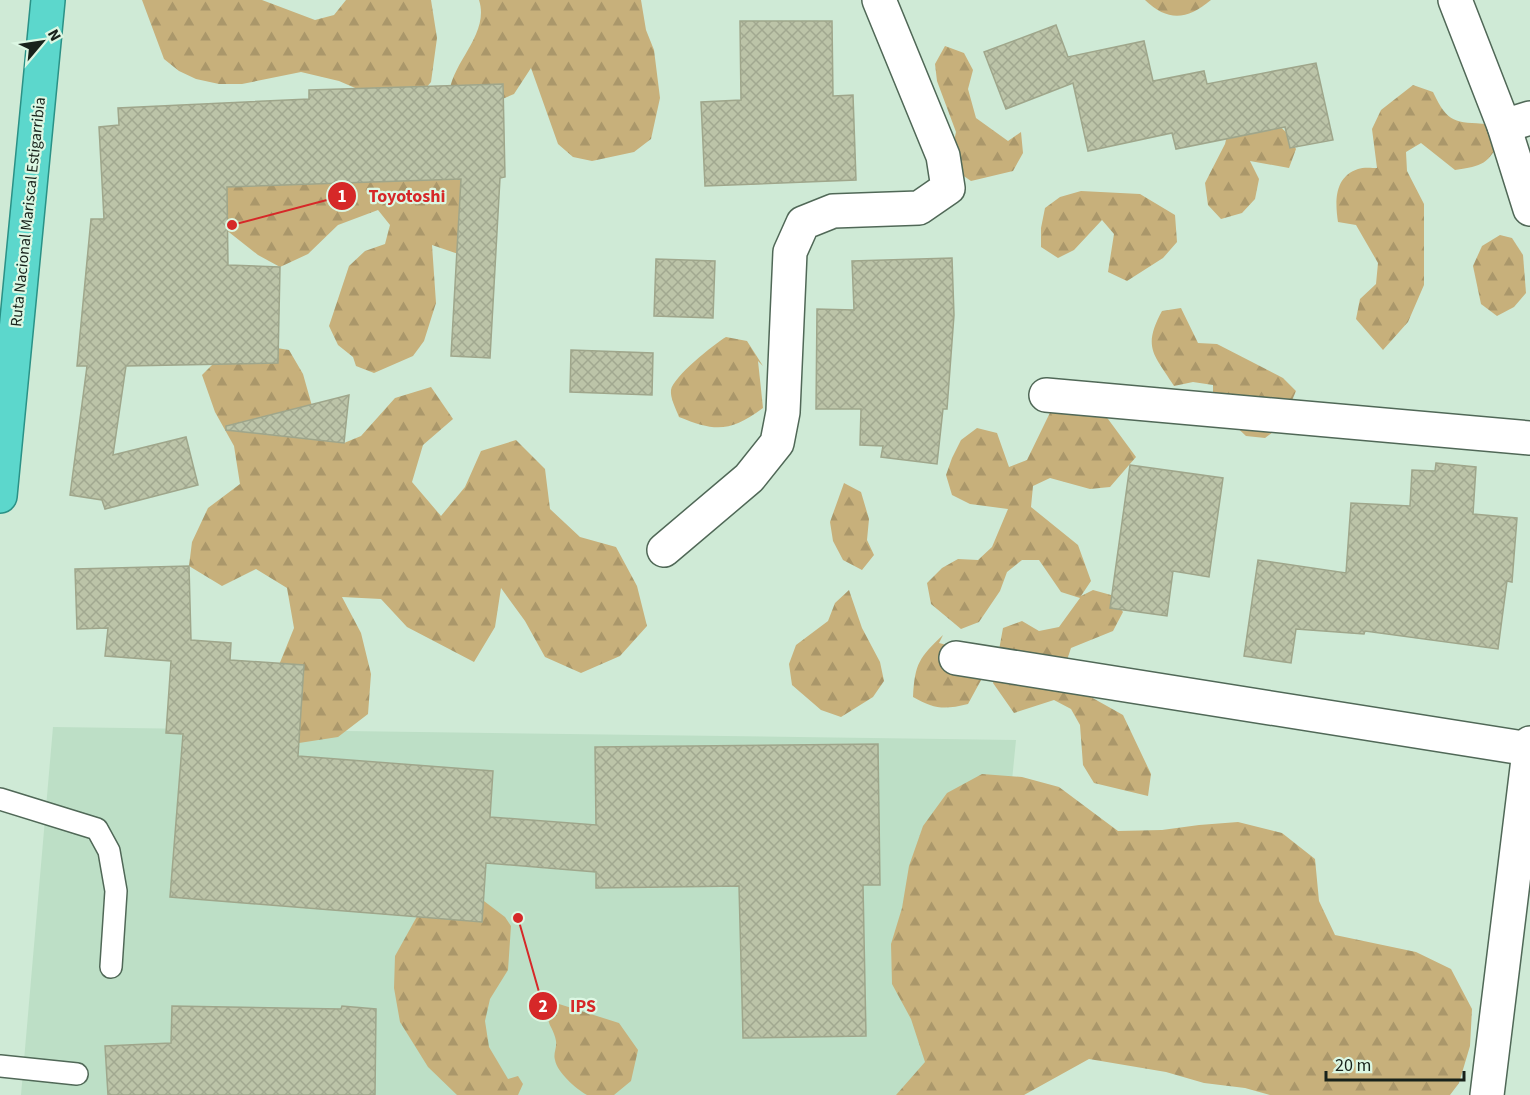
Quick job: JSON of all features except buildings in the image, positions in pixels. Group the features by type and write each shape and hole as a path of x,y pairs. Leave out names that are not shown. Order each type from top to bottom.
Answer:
{"highway":[{"name":"Ruta Nacional Mariscal Estigarribia","path":"0,496 48,0"}],"street":[{"path":"664,550 749,478 777,443 783,412 790,252 803,223 833,211 919,208 948,188 943,156 879,0"},
{"path":"1455,0 1517,122 1530,209"},
{"path":"1046,395 1530,438"},
{"path":"956,658 1529,750"},
{"path":"1487,1095 1530,743"}],"lane":[{"path":"0,799 97,829 109,851 116,891 111,967"},
{"path":"0,1066 77,1074"}],"shaded area":[{"path":"53,727 1016,740 981,1095 21,1095"}],"green space":[{"path":"142,0 262,0 315,20 334,15 346,0 431,0 437,38 431,82 416,100 376,97 339,81 301,72 242,84 219,84 196,79 179,71 164,59"},
{"path":"479,0 641,0 646,30 654,50 660,98 651,139 634,152 592,161 573,157 558,144 531,68 514,94 458,118 450,101 450,89 454,76 479,27 481,14"},
{"path":"1145,0 1211,0 1194,12 1178,16 1162,12"},
{"path":"945,46 964,53 973,70 968,89 976,118 1008,141 1021,132 1023,153 1013,171 971,181 955,170 952,151 956,132 937,81 935,64"},
{"path":"1413,85 1433,92 1448,116 1468,123 1488,124 1501,139 1484,162 1455,170 1421,143 1406,152 1407,171 1424,204 1424,285 1408,322 1383,350 1356,319 1360,299 1376,284 1378,263 1356,225 1338,222 1336,206 1340,184 1344,178 1360,168 1377,168 1372,129 1381,110"},
{"path":"1253,102 1286,132 1296,149 1289,168 1250,161 1259,179 1255,199 1242,213 1221,219 1208,205 1205,183 1225,144 1234,106"},
{"path":"470,174 470,258 432,245 436,303 424,341 413,356 374,373 356,366 353,357 338,345 329,326 349,266 365,251 385,244 390,225 378,210 338,225 308,254 280,267 258,255 206,214 208,175"},
{"path":"1081,191 1140,194 1175,215 1177,242 1163,258 1127,281 1108,272 1114,234 1102,220 1074,250 1058,258 1041,247 1041,228 1045,208 1060,197"},
{"path":"1500,235 1512,238 1523,255 1526,293 1514,307 1497,316 1481,304 1473,266 1482,246"},
{"path":"1181,308 1198,343 1217,344 1283,378 1296,391 1281,426 1265,438 1246,436 1213,405 1213,385 1193,382 1174,386 1161,366 1152,343 1156,324 1162,311"},
{"path":"726,337 747,341 763,366 758,361 763,408 741,422 722,427 703,425 679,417 671,396 673,384 695,361"},
{"path":"241,342 289,350 303,374 314,413 344,443 361,436 395,398 431,387 453,419 423,445 412,482 441,516 465,487 481,451 516,440 545,469 550,509 580,537 616,547 637,586 647,626 620,656 581,673 545,657 525,621 501,588 495,627 474,662 407,627 381,599 342,597 361,633 371,674 368,714 338,737 299,743 279,665 294,628 287,588 256,569 222,586 189,566 192,542 208,508 240,484 234,446 215,412 202,375 230,347"},
{"path":"1062,388 1097,404 1136,457 1110,487 1090,489 1050,478 1033,486 1031,507 1078,545 1091,581 1081,596 1093,590 1111,595 1123,612 1113,631 1071,648 1064,669 1073,687 1123,715 1151,774 1148,796 1094,783 1083,765 1080,725 1071,709 1054,700 1014,713 993,683 1003,628 1022,621 1039,631 1059,627 1080,598 1061,592 1039,560 1022,560 1007,572 1000,591 979,622 961,629 931,604 927,583 942,568 958,559 978,560 992,547 1008,509 970,504 952,495 946,475 961,440 977,428 997,433 1009,467 1027,460"},
{"path":"844,483 861,492 869,519 867,540 874,555 862,570 843,560 833,541 830,522"},
{"path":"849,590 862,628 880,662 884,681 873,697 841,717 821,710 792,685 789,664 796,645 828,621 835,603"},
{"path":"943,635 939,643 979,653 986,671 968,704 939,707 913,697 915,676 920,662"},
{"path":"982,774 1022,777 1059,787 1118,831 1162,830 1238,822 1282,833 1315,859 1319,901 1335,935 1416,952 1451,969 1472,1009 1470,1046 1459,1083 1450,1095 1270,1095 1245,1088 1204,1083 1166,1072 1089,1059 1024,1095 896,1095 925,1062 911,1019 892,984 891,944 902,908 909,866 923,826 947,793"},
{"path":"480,898 505,917 511,926 508,970 490,999 485,1021 489,1047 508,1079 518,1076 523,1084 518,1095 457,1095 428,1067 400,1022 394,988 395,956 420,911"},
{"path":"559,1004 619,1023 638,1050 631,1081 614,1095 587,1095 559,1070 555,1058 556,1041 548,1018"}],"place":[{"name":"Toyotoshi","path":"232,225"},
{"name":"IPS","path":"518,918"}]}
